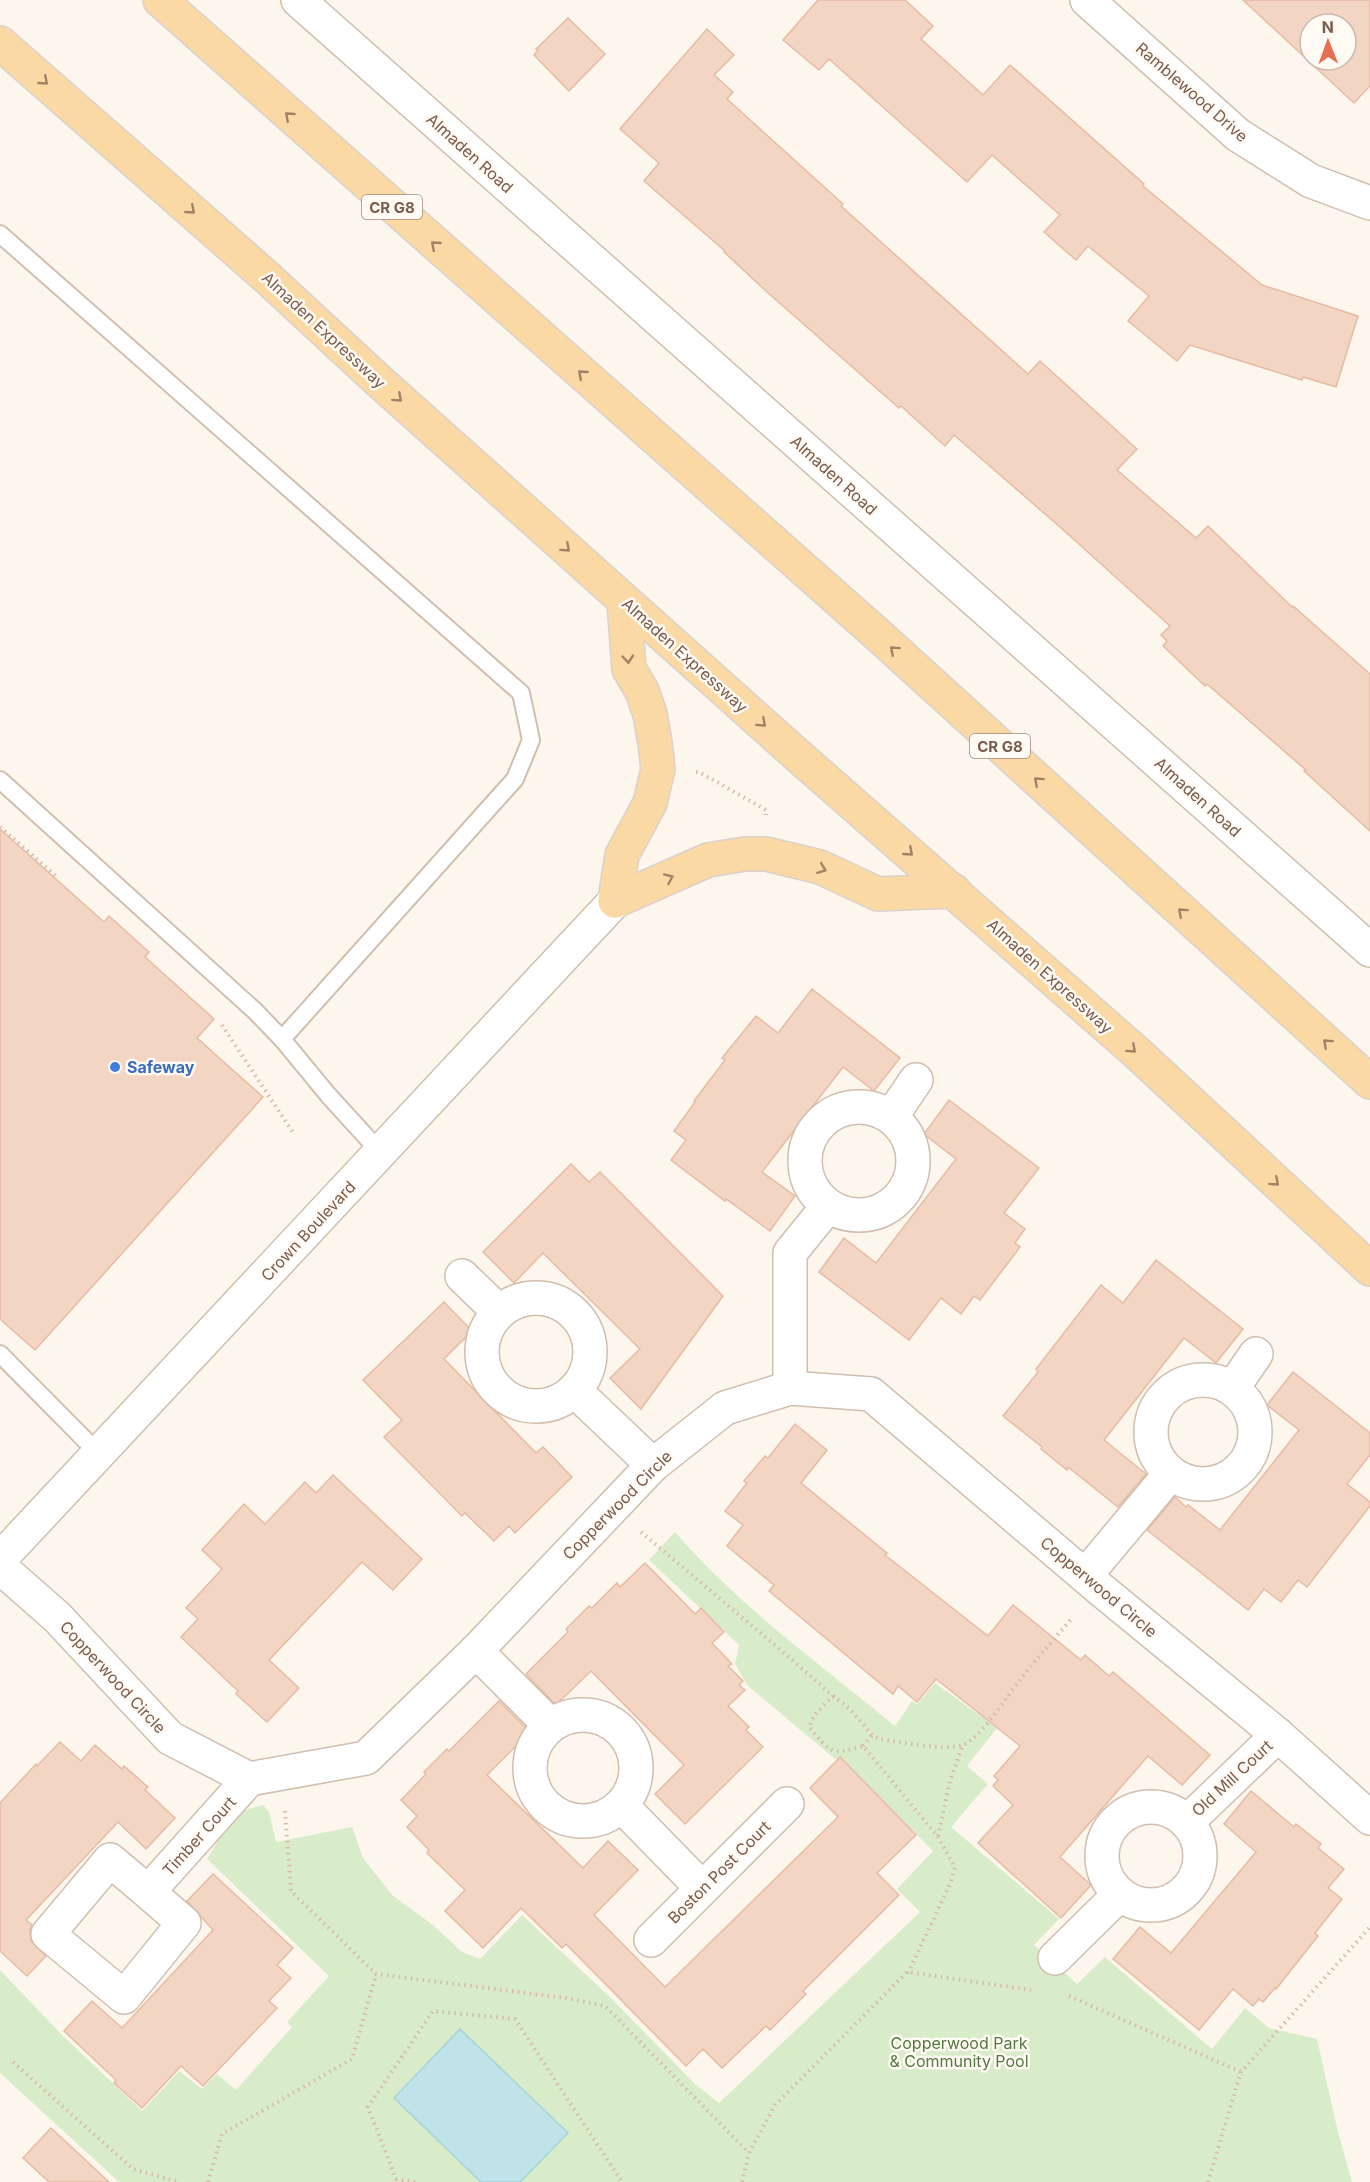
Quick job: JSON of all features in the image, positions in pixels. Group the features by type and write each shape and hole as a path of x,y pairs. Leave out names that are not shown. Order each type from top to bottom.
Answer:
{"main road":[{"name":"CR G8","path":"160,0 868,626 1370,1083"},
{"name":"Almaden Expressway","path":"0,43 262,273 624,601 1136,1052 1370,1269"},
{"path":"615,901 622,855 650,803 658,769 650,714 642,691 629,669 624,601"},
{"path":"615,901 708,860 745,854 766,854 820,867 878,894 954,891"}],"street":[{"name":"Almaden Road","path":"298,0 1370,950"},
{"name":"Ramblewood Drive","path":"1087,0 1238,135 1311,181 1370,203"},
{"name":"Crown Boulevard","path":"0,1559 615,901"},
{"path":"891,1117 916,1080"},
{"path":"858,1107 875,1109 891,1117 904,1130 912,1147 914,1166 909,1184 898,1200 883,1210 864,1216 846,1214 828,1206 815,1194 807,1180 804,1162 807,1145 814,1130 826,1118 841,1110 858,1107"},
{"path":"790,1388 790,1253 828,1206"},
{"path":"462,1276 499,1312"},
{"path":"532,1297 551,1300 568,1308 581,1322 589,1339 590,1357 585,1375 573,1390 559,1400 543,1405 526,1405 510,1399 497,1389 487,1375 482,1358 483,1342 488,1325 499,1312 514,1302 532,1297"},
{"path":"1232,1389 1256,1354"},
{"path":"1198,1380 1215,1381 1232,1389 1244,1400 1254,1422 1253,1447 1245,1462 1234,1474 1218,1481 1202,1484 1186,1481 1171,1473 1159,1460 1152,1444 1151,1426 1156,1410 1166,1395 1181,1385 1198,1380"},
{"name":"Copperwood Circle","path":"0,1567 57,1617 170,1738 249,1779 366,1758 476,1651 653,1465 725,1408 790,1388 871,1394 1092,1582 1278,1735 1370,1818"},
{"path":"573,1390 653,1465"},
{"path":"1092,1582 1171,1473"},
{"path":"476,1651 550,1725"},
{"path":"583,1715 600,1718 616,1726 628,1740 635,1756 636,1773 631,1790 621,1805 607,1815 591,1821 573,1821 556,1815 542,1803 533,1789 529,1772 531,1754 538,1738 550,1725 566,1717 583,1715"},
{"name":"Old Mill Court","path":"1187,1821 1278,1735"},
{"name":"Timber Court","path":"148,1892 249,1779"},
{"name":"Boston Post Court","path":"651,1940 787,1804"},
{"path":"621,1805 702,1888"},
{"path":"1142,1807 1159,1807 1175,1812 1187,1821 1198,1838 1201,1854 1199,1871 1191,1886 1180,1897 1150,1906 1134,1902 1120,1894 1110,1884 1103,1869 1102,1853 1105,1838 1113,1824 1126,1813 1142,1807"},
{"path":"1055,1958 1120,1894"}],"lane":[{"path":"0,234 521,693 531,740 515,779 282,1039"},
{"path":"0,780 255,1011 381,1153"},
{"path":"0,1354 99,1454"}],"path":[{"path":"689,772 700,772 766,810 765,820"},
{"path":"0,827 61,881"},
{"path":"218,1020 294,1134"},
{"path":"613,1508 850,1709 872,1735 880,1739 951,1746 963,1745 989,1720 1092,1582"},
{"path":"833,1696 815,1714 809,1726 831,1751 838,1752 863,1746 872,1735"},
{"path":"938,1837 950,1781 963,1745"},
{"path":"742,2182 749,2153 775,2105 908,1973 950,1884 955,1868 938,1837 863,1746"},
{"path":"282,1773 291,1892 376,1974 566,1998 605,2006 749,2153"},
{"path":"1208,2182 1241,2072 1370,1927"},
{"path":"908,1973 1038,1991"},
{"path":"208,2182 222,2134 352,2059 376,1974"},
{"path":"1062,1995 1074,1996 1241,2072"},
{"path":"415,2182 396,2178 368,2108 433,2011 515,2019 622,2182"},
{"path":"14,2062 133,2169 179,2182"}],"green space":[{"name":"Copperwood Park & Community Pool","path":"675,1532 753,1610 895,1726 912,1701 917,1704 935,1683 997,1728 967,1766 988,1784 951,1827 1059,1919 1034,1945 1077,1984 1105,1957 1212,2049 1245,2008 1269,2028 1317,2039 1352,2182 119,2182 0,2073 0,1970 62,2035 142,2111 179,2071 202,2089 217,2074 236,2090 292,2027 287,2022 329,1976 207,1859 227,1825 242,1811 263,1805 269,1812 276,1842 352,1827 363,1858 392,1895 433,1925 462,1952 480,1959 522,1915 610,1997 695,2084 719,2103 920,1912 897,1889 933,1851 840,1758 835,1759 747,1685 735,1664 739,1645 649,1560"}],"water":[{"path":"460,2029 568,2133 520,2182 481,2182 394,2098"}],"building":[{"path":"818,0 905,0 933,26 921,39 983,95 1010,65 1144,184 1143,186 1262,285 1358,316 1336,387 1303,377 1302,380 1190,345 1177,361 1128,321 1149,296 1088,246 1076,260 1044,232 1060,215 992,155 967,182 829,59 819,70 783,40"},
{"path":"1243,0 1370,0 1370,86 1354,103 1321,72 1358,72 1358,12 1298,12 1298,51"},
{"path":"568,18 605,54 569,91 534,55 538,50 536,49"},
{"path":"707,29 734,55 714,75 733,92 727,99 843,204 841,206 1028,374 1040,361 1137,449 1117,470 1196,538 1208,526 1292,607 1370,674 1370,831 1304,771 1306,770 1207,684 1205,686 1163,646 1167,641 1161,635 1170,626 1060,527 954,435 945,446 901,406 899,408 644,181 659,163 620,129"},
{"name":"Safeway","path":"0,829 104,922 109,916 149,952 145,957 214,1019 197,1038 263,1097 35,1350 0,1319"},
{"path":"812,989 900,1058 874,1091 843,1067 762,1172 795,1196 770,1231 726,1199 725,1201 671,1160 686,1140 674,1131 725,1060 722,1058 756,1016 778,1033"},
{"path":"949,1100 1039,1168 1004,1213 1025,1229 1015,1243 1020,1247 980,1300 974,1296 961,1314 941,1298 909,1340 819,1272 844,1238 876,1263 956,1159 924,1134"},
{"path":"571,1164 589,1182 600,1172 723,1296 641,1409 610,1378 640,1349 543,1253 514,1283 483,1252"},
{"path":"1156,1260 1243,1329 1216,1363 1184,1338 1104,1440 1146,1474 1118,1507 1068,1467 1067,1470 1003,1416 1101,1285 1123,1303"},
{"path":"444,1302 472,1331 444,1359 536,1453 543,1447 572,1477 515,1533 509,1526 494,1541 465,1513 462,1516 384,1437 402,1420 363,1380"},
{"path":"1293,1372 1370,1433 1370,1455 1347,1484 1370,1502 1370,1506 1307,1587 1298,1580 1281,1602 1264,1589 1248,1610 1147,1530 1175,1497 1220,1530 1299,1430 1267,1405"},
{"path":"795,1424 827,1450 801,1483 887,1553 885,1555 988,1636 1013,1605 1081,1660 1085,1655 1109,1676 1113,1672 1210,1755 1182,1785 1148,1756 1060,1857 1091,1885 1061,1918 978,1843 1013,1805 993,1786 998,1780 994,1776 1020,1746 936,1679 917,1702 898,1686 893,1694 769,1591 774,1585 727,1546 743,1525 725,1511 747,1483 744,1481 765,1456 768,1458"},
{"path":"333,1475 422,1559 393,1590 362,1562 269,1660 299,1688 267,1722 236,1694 238,1691 181,1637 198,1619 186,1608 222,1569 202,1550 244,1504 265,1524 305,1482 316,1493"},
{"path":"645,1563 695,1614 701,1608 724,1632 712,1643 732,1664 728,1666 743,1681 739,1685 745,1690 728,1706 749,1727 746,1730 763,1747 685,1824 655,1794 684,1765 591,1671 556,1705 526,1674 568,1632 566,1629 589,1606 592,1608 617,1583 620,1587"},
{"path":"499,1701 530,1732 487,1775 583,1868 608,1841 638,1870 594,1915 665,1987 838,1817 810,1788 840,1757 916,1835 877,1873 899,1895 803,1991 806,1994 770,2030 766,2026 722,2068 703,2049 686,2066 566,1944 562,1948 521,1908 483,1948 445,1911 465,1890 427,1853 429,1850 407,1827 417,1816 401,1800 426,1774 424,1772 447,1749 449,1751"},
{"path":"60,1742 81,1761 95,1745 122,1769 124,1766 148,1787 145,1790 175,1818 146,1849 118,1822 26,1920 32,1925 31,1941 46,1956 27,1976 0,1951 0,1803"},
{"path":"1251,1791 1294,1827 1296,1824 1321,1844 1318,1848 1344,1869 1328,1888 1342,1899 1315,1933 1318,1936 1263,2002 1259,1999 1253,2006 1233,1989 1199,2030 1113,1959 1140,1927 1171,1953 1256,1852 1224,1824"},
{"path":"213,1874 293,1948 277,1965 291,1978 269,2001 277,2008 203,2086 181,2066 142,2108 114,2083 116,2080 64,2031 92,2001 122,2028 213,1930 187,1901"},
{"path":"51,2128 109,2182 49,2182 23,2158"}],"place":[{"name":"Safeway","path":"115,1067"}]}
